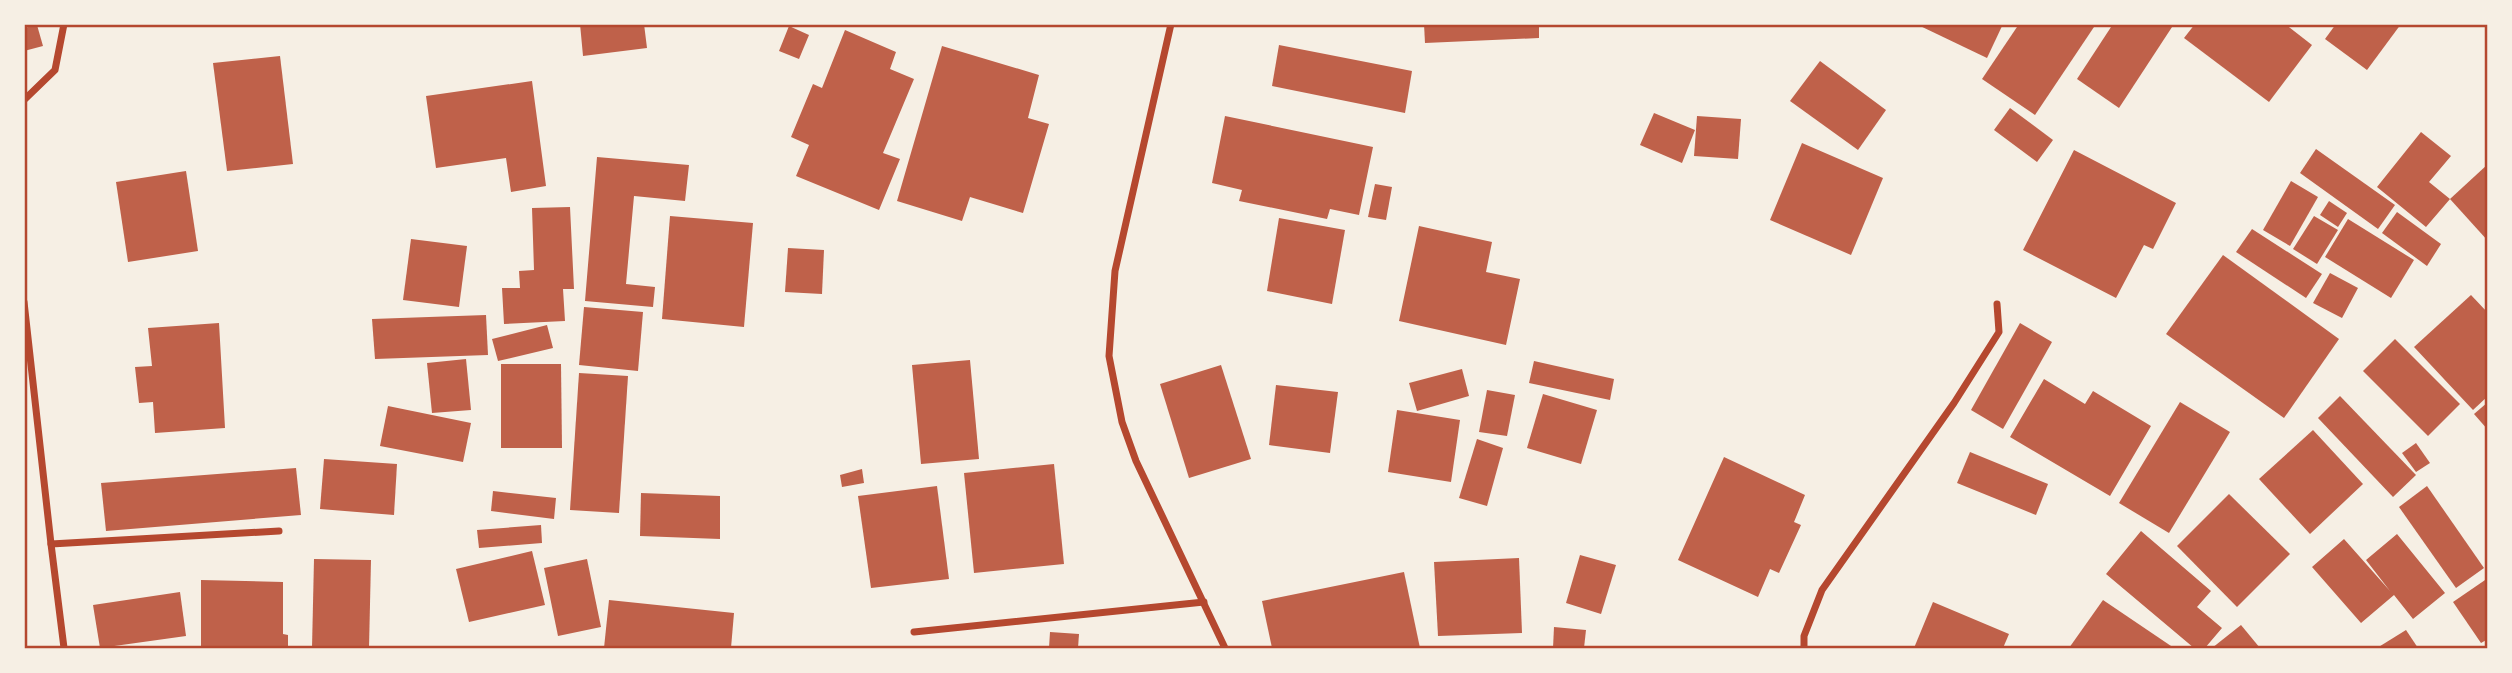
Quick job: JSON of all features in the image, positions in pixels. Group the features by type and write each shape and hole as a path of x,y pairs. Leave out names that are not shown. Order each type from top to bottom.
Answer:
{"street":[{"path":"24,100 55,70 64,24"},
{"path":"1171,24 1115,271 1110,356 1119,412 1136,461 1225,649"},
{"path":"24,302 64,649"},
{"path":"1804,649 1804,636 1822,590 1954,404 1998,332 1997,304"},
{"path":"51,544 279,531"},
{"path":"914,632 1204,602"}],"building":[{"path":"580,24 644,24 647,48 583,56"},
{"path":"1424,24 1539,24 1539,38 1425,43"},
{"path":"1916,24 2003,24 1987,58"},
{"path":"2019,24 2096,24 2035,115 1982,79"},
{"path":"2113,24 2174,24 2119,108 2077,79"},
{"path":"2195,24 2285,24 2312,45 2269,102 2184,38"},
{"path":"2336,24 2401,24 2367,70 2325,39"},
{"path":"37,25 43,46 24,51 24,28"},
{"path":"789,26 809,35 799,59 779,51"},
{"path":"845,30 896,52 890,69 914,79 883,153 900,159 879,210 796,176 809,145 791,137 813,84 822,88"},
{"path":"1279,45 1412,71 1405,113 1272,86"},
{"path":"942,46 1039,75 1028,118 1049,124 1023,213 970,197 962,221 897,201"},
{"path":"280,56 293,164 227,171 213,63"},
{"path":"1820,61 1886,110 1858,150 1790,101"},
{"path":"532,81 546,186 511,192 506,158 436,168 426,96"},
{"path":"2010,108 2053,140 2037,162 1994,130"},
{"path":"1654,113 1695,130 1682,163 1640,145"},
{"path":"1225,116 1373,147 1359,215 1330,209 1327,219 1239,201 1242,190 1212,183"},
{"path":"1697,116 1741,119 1738,159 1694,156"},
{"path":"2421,132 2451,156 2429,182 2450,199 2426,227 2377,187"},
{"path":"1802,143 1883,178 1851,255 1770,220"},
{"path":"2316,149 2395,205 2378,229 2300,173"},
{"path":"2074,150 2176,203 2153,249 2144,245 2116,298 2023,250"},
{"path":"597,157 689,165 685,201 634,196 626,284 655,287 653,307 585,301"},
{"path":"2488,164 2488,241 2450,199"},
{"path":"186,171 198,251 128,262 116,182"},
{"path":"2291,181 2318,197 2290,246 2263,230"},
{"path":"1375,184 1392,187 1386,220 1368,217"},
{"path":"2329,201 2347,213 2338,227 2320,215"},
{"path":"570,207 574,289 563,289 565,321 504,324 502,288 520,288 519,271 534,270 532,208"},
{"path":"2397,212 2441,244 2427,266 2382,233"},
{"path":"670,216 753,223 744,327 662,319"},
{"path":"2314,216 2338,230 2317,264 2293,249"},
{"path":"1279,218 1345,230 1332,304 1267,291"},
{"path":"2348,219 2414,260 2391,298 2325,257"},
{"path":"1419,226 1492,242 1486,272 1520,279 1506,345 1399,321"},
{"path":"2252,229 2322,274 2306,298 2236,252"},
{"path":"411,239 467,246 459,307 403,300"},
{"path":"788,248 824,250 822,294 785,292"},
{"path":"2223,255 2339,339 2284,418 2166,334"},
{"path":"2330,273 2358,288 2342,318 2313,303"},
{"path":"2471,295 2488,313 2488,396 2473,410 2414,347"},
{"path":"584,307 643,312 638,371 579,365"},
{"path":"486,315 488,355 375,359 372,319"},
{"path":"219,323 225,428 155,433 153,402 139,403 135,367 152,366 148,328"},
{"path":"2020,323 2052,342 2003,429 1971,410"},
{"path":"547,325 553,348 498,361 492,339"},
{"path":"2395,339 2460,404 2428,436 2363,371"},
{"path":"466,359 471,410 432,413 427,363"},
{"path":"970,360 979,459 921,464 912,365"},
{"path":"1534,361 1614,379 1610,400 1529,383"},
{"path":"501,364 561,364 562,448 501,448"},
{"path":"1221,365 1251,459 1189,478 1160,384"},
{"path":"1462,369 1469,396 1417,411 1409,383"},
{"path":"579,373 628,376 619,513 570,510"},
{"path":"2044,379 2085,404 2093,391 2151,426 2110,496 2010,437"},
{"path":"1276,385 1338,392 1330,453 1269,445"},
{"path":"1487,390 1515,395 1507,436 1479,432"},
{"path":"1543,394 1597,410 1581,464 1527,448"},
{"path":"2340,396 2416,475 2393,497 2318,418"},
{"path":"2180,402 2230,432 2169,533 2119,503"},
{"path":"2488,402 2488,430 2474,414"},
{"path":"388,406 471,423 463,462 380,446"},
{"path":"1397,410 1460,420 1451,482 1388,472"},
{"path":"2313,430 2363,484 2310,534 2259,479"},
{"path":"1477,439 1503,448 1487,506 1459,498"},
{"path":"2416,443 2430,463 2416,472 2402,453"},
{"path":"1970,452 2048,484 2036,515 1957,483"},
{"path":"1724,457 1805,495 1794,522 1801,525 1779,573 1770,569 1758,597 1678,560"},
{"path":"324,459 397,464 394,515 320,509"},
{"path":"1054,464 1064,564 974,573 964,473"},
{"path":"296,468 301,515 106,531 101,483"},
{"path":"862,469 864,483 842,487 840,475"},
{"path":"937,486 949,579 871,588 858,496"},
{"path":"2427,486 2484,568 2456,588 2399,507"},
{"path":"493,491 556,498 554,519 491,511"},
{"path":"641,493 720,496 720,539 640,536"},
{"path":"2229,494 2290,554 2237,607 2177,546"},
{"path":"541,525 542,543 479,548 477,530"},
{"path":"2141,531 2211,591 2197,607 2222,628 2205,648 2194,648 2106,574"},
{"path":"2397,534 2445,593 2413,619 2394,595 2361,623 2312,567 2344,539 2390,591 2366,560"},
{"path":"532,551 545,605 469,622 456,569"},
{"path":"1580,555 1616,565 1601,614 1566,603"},
{"path":"1519,558 1522,633 1438,636 1434,562"},
{"path":"314,559 371,560 369,648 312,648"},
{"path":"587,559 601,627 558,636 544,568"},
{"path":"1404,572 1420,648 1272,648 1262,601"},
{"path":"2488,578 2488,639 2481,643 2453,602"},
{"path":"201,580 283,582 283,634 288,635 288,648 201,648"},
{"path":"180,592 186,636 100,648 93,605"},
{"path":"609,600 734,613 731,648 604,648"},
{"path":"2103,600 2174,648 2069,648"},
{"path":"1933,602 2009,634 2003,648 1914,648"},
{"path":"2241,625 2260,648 2212,648"},
{"path":"1554,627 1586,630 1584,648 1553,648"},
{"path":"2406,630 2418,648 2377,648"},
{"path":"1050,632 1079,634 1078,648 1049,648"}]}
